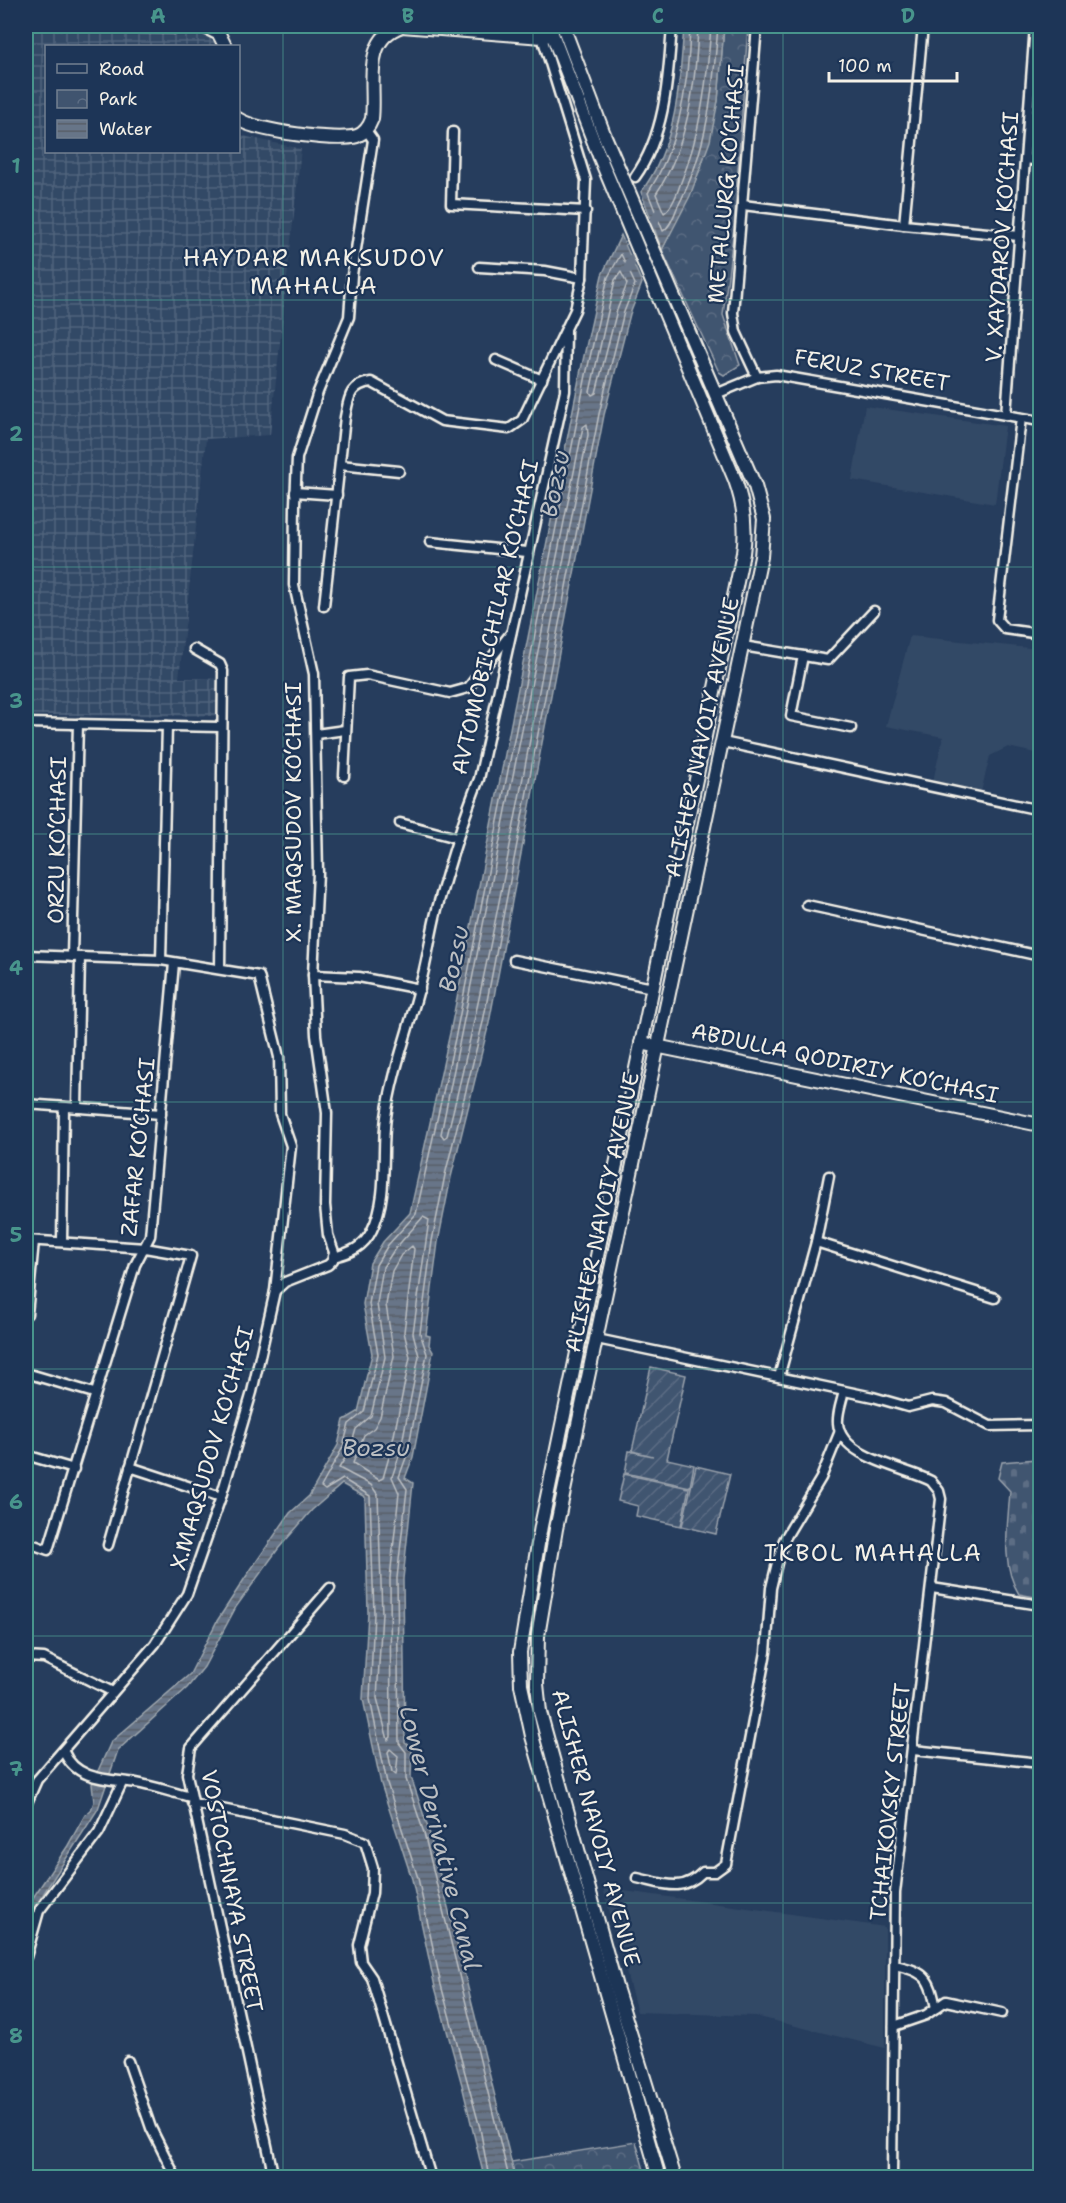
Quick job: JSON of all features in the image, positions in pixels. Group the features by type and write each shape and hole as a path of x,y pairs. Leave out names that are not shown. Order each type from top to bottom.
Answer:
{"main road":[{"path":"118,26 205,27 219,34 224,45"},
{"name":"X. MAQSUDOV KO‘CHASI","path":"366,130 372,115 374,53 384,29 408,26 548,32"},
{"path":"548,32 564,28"},
{"name":"ALISHER NAVOIY AVENUE","path":"564,28 633,202 716,394 763,510 761,558 542,1606 537,1684 540,1712 562,1797 616,1987 675,2178"},
{"name":"ALISHER NAVOIY AVENUE","path":"548,32 740,493 745,519 745,540 541,1526 522,1636 520,1668 524,1705 534,1746 659,2178"},
{"path":"240,120 248,125 299,135 349,137 366,130"},
{"name":"FERUZ STREET","path":"701,401 716,394"},
{"name":"ABDULLA QODIRIY KO‘CHASI","path":"641,1043 1041,1125"}],"street":[{"path":"635,177 644,162 664,109 672,26"},
{"name":"METALLURG KO‘CHASI","path":"757,26 733,319 757,376"},
{"path":"904,225 923,26"},
{"name":"V. XAYDAROV KO‘CHASI","path":"1006,415 1035,26"},
{"path":"324,606 350,392 358,384 371,382 442,421 509,429 522,420 575,310 582,278 586,180 548,32"},
{"name":"X. MAQSUDOV KO‘CHASI","path":"333,1257 325,1205 327,1113 316,1035 313,975 318,873 314,674 294,585 295,492 297,458 318,392 349,317 352,275 373,140 366,130"},
{"path":"453,132 451,204 585,212"},
{"path":"1026,159 1041,161"},
{"path":"743,205 904,225 1019,236"},
{"path":"479,267 545,271 582,278"},
{"name":"AVTOMOBILCHILAR KO‘CHASI","path":"333,1257 355,1252 372,1232 377,1214 382,1188 386,1117 401,1049 420,989 437,911 457,838 479,779 514,630 527,552 565,391 566,330"},
{"path":"496,360 542,380"},
{"name":"FERUZ STREET","path":"716,394 757,376 776,375 1041,421"},
{"path":"1021,418 997,620 1005,629 1041,634"},
{"path":"340,465 399,471"},
{"path":"295,492 337,495"},
{"path":"430,542 527,552"},
{"path":"743,646 828,660 874,611"},
{"path":"344,776 349,677 367,675 450,693 468,688 514,630"},
{"path":"26,955 161,960 220,969 220,727 223,671 214,659 195,649"},
{"path":"803,656 791,716 851,728"},
{"path":"26,723 220,727"},
{"name":"ORZU KO‘CHASI","path":"77,1108 78,724"},
{"path":"161,960 167,726"},
{"path":"316,734 345,730"},
{"path":"723,742 1041,810"},
{"path":"400,823 457,838"},
{"path":"807,905 1041,956"},
{"path":"514,960 653,988"},
{"name":"ZAFAR KO‘CHASI","path":"108,1545 191,1256 145,1248 150,1236 174,963"},
{"name":"X.MAQSUDOV KO‘CHASI","path":"64,1752 87,1720 155,1644 188,1594 221,1497 252,1392 275,1291 291,1146 280,1114 279,1057 259,976 220,969"},
{"path":"313,975 359,977 420,989"},
{"path":"26,1104 161,1114"},
{"path":"62,1241 64,1107"},
{"path":"779,1377 816,1242 830,1176"},
{"path":"26,1542 48,1550 74,1469 94,1393 135,1265 145,1248 62,1241 30,1241 27,1314"},
{"path":"816,1242 995,1298"},
{"path":"275,1291 285,1282 328,1265 333,1257"},
{"path":"597,1339 844,1391 908,1407 932,1401 945,1403 990,1426 1041,1425"},
{"path":"26,1372 94,1393"},
{"path":"637,1878 683,1886 692,1883 703,1872 715,1872 726,1864 766,1652 771,1588 777,1563 784,1540 821,1479 840,1431 838,1419 844,1391"},
{"name":"TCHAIKOVSKY STREET","path":"840,1431 860,1453 927,1479 939,1491 941,1504 895,1893 892,2178"},
{"path":"26,1455 74,1469"},
{"path":"130,1467 221,1497"},
{"name":"VOSTOCHNAYA STREET","path":"274,2178 187,1774 191,1748 330,1588"},
{"path":"932,1588 1041,1605"},
{"path":"26,1657 44,1658 113,1692"},
{"path":"913,1750 1041,1763"},
{"path":"26,1805 37,1779 64,1752 77,1770 118,1783 135,1783 191,1800 356,1837 364,1842 373,1872 372,1893 359,1938 360,1959 372,1977 431,2178"},
{"path":"26,1957 28,1933 39,1911 99,1832 118,1783"},
{"path":"895,1965 922,1974 929,1980 936,2008"},
{"path":"894,2026 926,2015 946,2001 1002,2013"},
{"path":"128,2061 151,2128 176,2178"}],"shaded area":[{"path":"26,26 220,26 219,45 45,45 45,153 240,153 240,135 301,149 270,435 206,439 179,678 227,679 228,716 26,715"},
{"path":"865,406 1005,426 995,504 852,480"},
{"path":"910,636 1040,649 1040,754 1008,747 990,756 981,792 933,781 943,737 886,726"},
{"path":"603,1888 885,1927 885,2048 755,2016 637,2012"}],"green space":[{"path":"724,26 748,26 734,228 723,315 740,365 724,375 719,372 662,250 701,168 718,101"},
{"path":"651,1367 686,1375 667,1459 694,1465 690,1487 625,1473 629,1451 653,1456 632,1451"},
{"path":"1040,1459 1040,1598 1019,1594 1013,1582 1007,1557 1010,1491 998,1478 1002,1462"},
{"path":"696,1466 730,1474 716,1534 682,1526"},
{"path":"624,1474 689,1488 681,1526 636,1516 638,1506 618,1501"},
{"path":"636,2142 646,2177 515,2177 511,2162"}],"water":[{"path":"684,26 724,26 718,101 710,141 690,196 662,250 641,192 653,174 669,134 678,91"},
{"name":"Bozsu","path":"621,235 642,283 630,314 604,415 489,1023 451,1177 438,1242 426,1335 430,1336 429,1345 433,1352 413,1457 405,1478 413,1483 403,1579 405,1743 412,1748 411,1777 429,1831 515,2177 484,2177 435,1987 412,1879 381,1784 363,1699 368,1613 365,1497 342,1484 312,1510 278,1549 236,1607 204,1667 187,1688 118,1750 98,1809 26,1921 26,1908 67,1847 85,1815 91,1810 94,1802 92,1784 111,1742 190,1674 217,1621 245,1578 290,1513 309,1496 338,1445 344,1420 358,1412 372,1354 363,1304 370,1263 383,1242 410,1213 450,1033 580,374 602,275"}],"waterway":[{"name":"Bozsu","path":"627,270 658,214"}],"district":[{"name":"HAYDAR MAKSUDOV MAHALLA","path":"314,272"},
{"name":"IKBOL MAHALLA","path":"873,1553"}],"water label":[{"name":"Lower Derivative Canal","path":"440,1838"}]}
